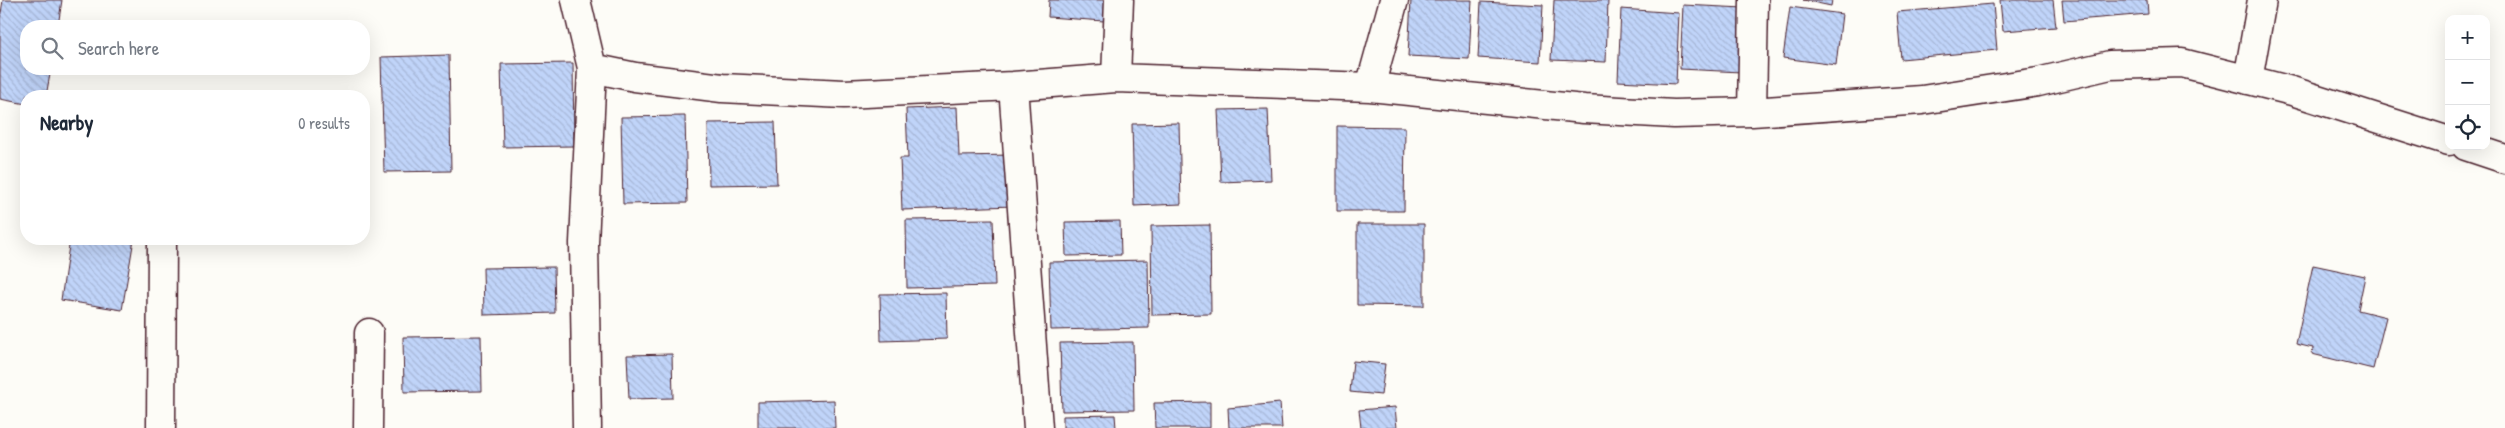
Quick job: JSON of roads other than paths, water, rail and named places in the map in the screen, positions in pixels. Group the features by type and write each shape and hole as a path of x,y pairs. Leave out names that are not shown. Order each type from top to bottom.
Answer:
{"street":[{"path":"1116,78 1119,0"},
{"path":"1370,87 1394,0"},
{"path":"1752,112 1754,0"},
{"path":"2248,80 2262,0"},
{"path":"573,3 592,68 584,243 587,428"},
{"path":"592,68 635,77 722,88 844,94 1014,86 1116,78 1370,87 1584,109 1674,114 1752,112 1922,100 2038,82 2110,65 2182,63 2292,91 2445,140"},
{"path":"1014,86 1038,428"},
{"path":"2478,150 2505,159"},
{"path":"161,428 162,245"},
{"path":"368,428 370,333"}]}
